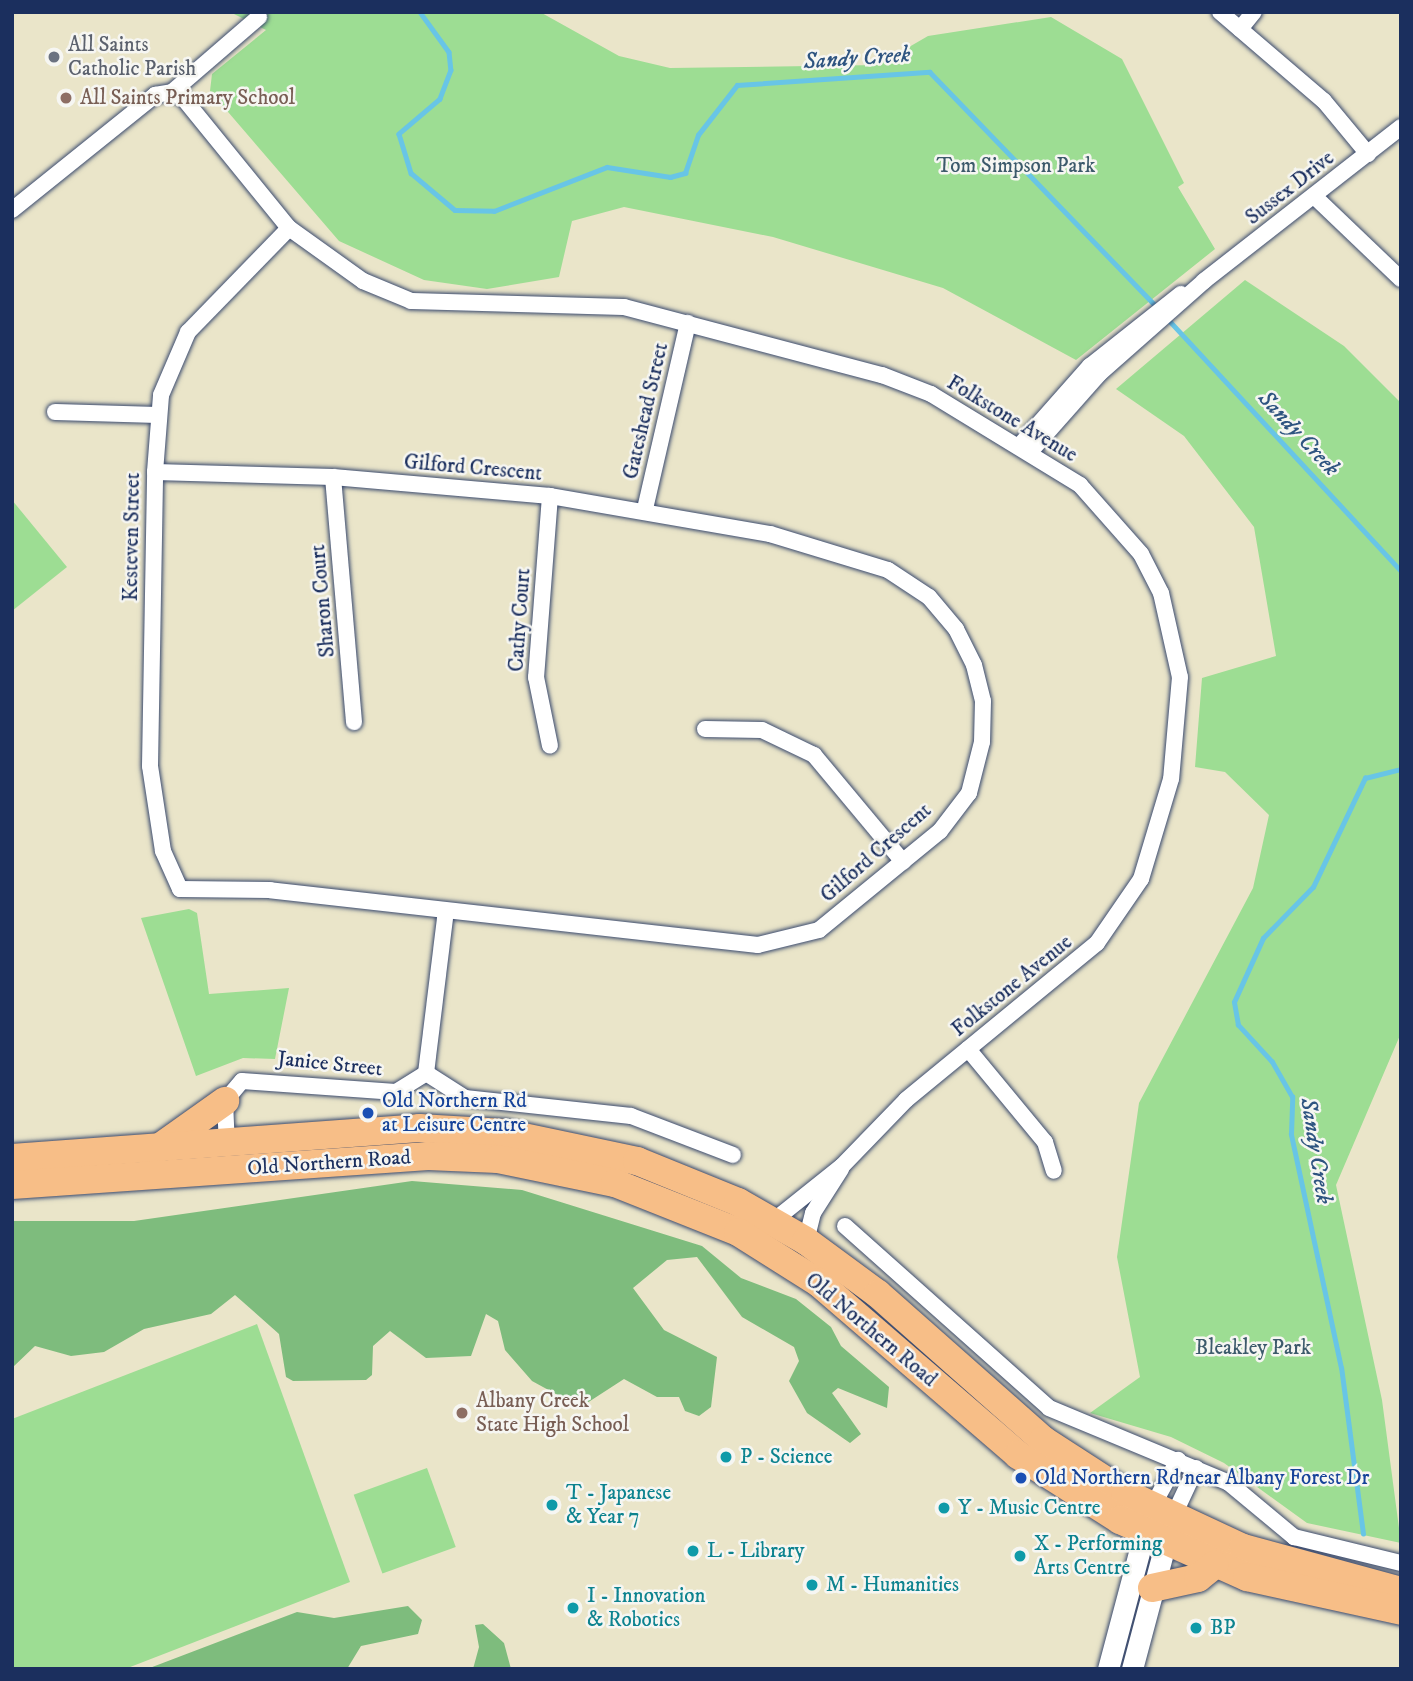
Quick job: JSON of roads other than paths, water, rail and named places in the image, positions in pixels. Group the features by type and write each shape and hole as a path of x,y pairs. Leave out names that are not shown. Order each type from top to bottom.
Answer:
{"highway":[{"path":"156,1150 225,1101"},
{"name":"Old Northern Road","path":"12,1158 156,1150 419,1128 503,1133 637,1161 773,1222 806,1241 878,1294 1043,1440 1214,1565 1270,1584 1401,1611"},
{"name":"Old Northern Road","path":"12,1185 462,1156 577,1173 658,1196 738,1232 819,1283 1018,1455 1158,1525 1305,1569 1401,1591"},
{"path":"1152,1588 1198,1578 1214,1565"}],"street":[{"path":"1220,12 1324,101 1368,154"},
{"path":"1240,29 1254,12"},
{"path":"12,210 155,96 172,92 259,17"},
{"name":"Folkstone Avenue","path":"172,92 184,99 289,228 331,262 411,301 625,307 882,375 931,394 1025,448 1080,485 1141,554 1173,633 1179,714 1156,844 1119,916 1070,968 906,1100 842,1166 773,1222"},
{"name":"Sussex Drive","path":"1025,448 1143,330 1401,127"},
{"path":"1314,196 1401,279"},
{"name":"Kesteven Street","path":"180,889 163,851 150,766 155,472 159,415 168,368 188,332 289,228"},
{"name":"Gateshead Street","path":"645,509 688,323"},
{"path":"55,412 159,415"},
{"name":"Gilford Crescent","path":"155,472 333,477 550,496 645,509 770,534 888,570 929,597 956,629 983,701 982,742 969,793 940,831 818,930 758,945 270,890 180,889"},
{"name":"Sharon Court","path":"333,477 354,722"},
{"name":"Cathy Court","path":"550,496 536,677 550,746"},
{"path":"705,729 762,730 814,755 903,862"},
{"path":"446,911 426,1073 465,1098 631,1116 733,1155"},
{"path":"968,1049 1045,1142 1054,1171"},
{"name":"Janice Street","path":"225,1101 232,1087 249,1079 396,1092 426,1073"},
{"path":"225,1101 230,1170"},
{"name":"Folkstone Avenue","path":"806,1241 813,1213 842,1166"},
{"path":"845,1226 1049,1408 1229,1483 1294,1537 1401,1563"},
{"path":"1108,1669 1178,1460"},
{"path":"1132,1669 1152,1588 1158,1525 1196,1468"}],"waterway":[{"name":"Sandy Creek","path":"420,12 449,52 451,70 440,99 399,134 411,173 455,210 494,211 607,167 670,177 685,173 698,135 737,85 930,72 1158,308"},
{"name":"Sandy Creek","path":"1166,317 1401,571"},
{"name":"Sandy Creek","path":"1363,1534 1341,1368 1291,1134 1292,1097 1272,1062 1238,1025 1234,1002 1263,938 1313,887 1365,778 1401,769"}],"place":[{"name":"All Saints Catholic Parish","path":"54,57"},
{"name":"All Saints Primary School","path":"66,98"},
{"name":"Old Northern Rd at Leisure Centre","path":"368,1113"},
{"name":"Albany Creek State High School","path":"462,1413"},
{"name":"P - Science","path":"726,1457"},
{"name":"Old Northern Rd near Albany Forest Dr","path":"1021,1478"},
{"name":"T - Japanese & Year 7","path":"552,1505"},
{"name":"Y - Music Centre","path":"944,1508"},
{"name":"L - Library","path":"693,1551"},
{"name":"X - Performing Arts Centre","path":"1020,1556"},
{"name":"M - Humanities","path":"812,1585"},
{"name":"I - Innovation & Robotics","path":"573,1608"},
{"name":"BP","path":"1196,1628"}],"park label":[{"name":"Tom Simpson Park","path":"1016,166"},
{"name":"Bleakley Park","path":"1253,1348"}]}
